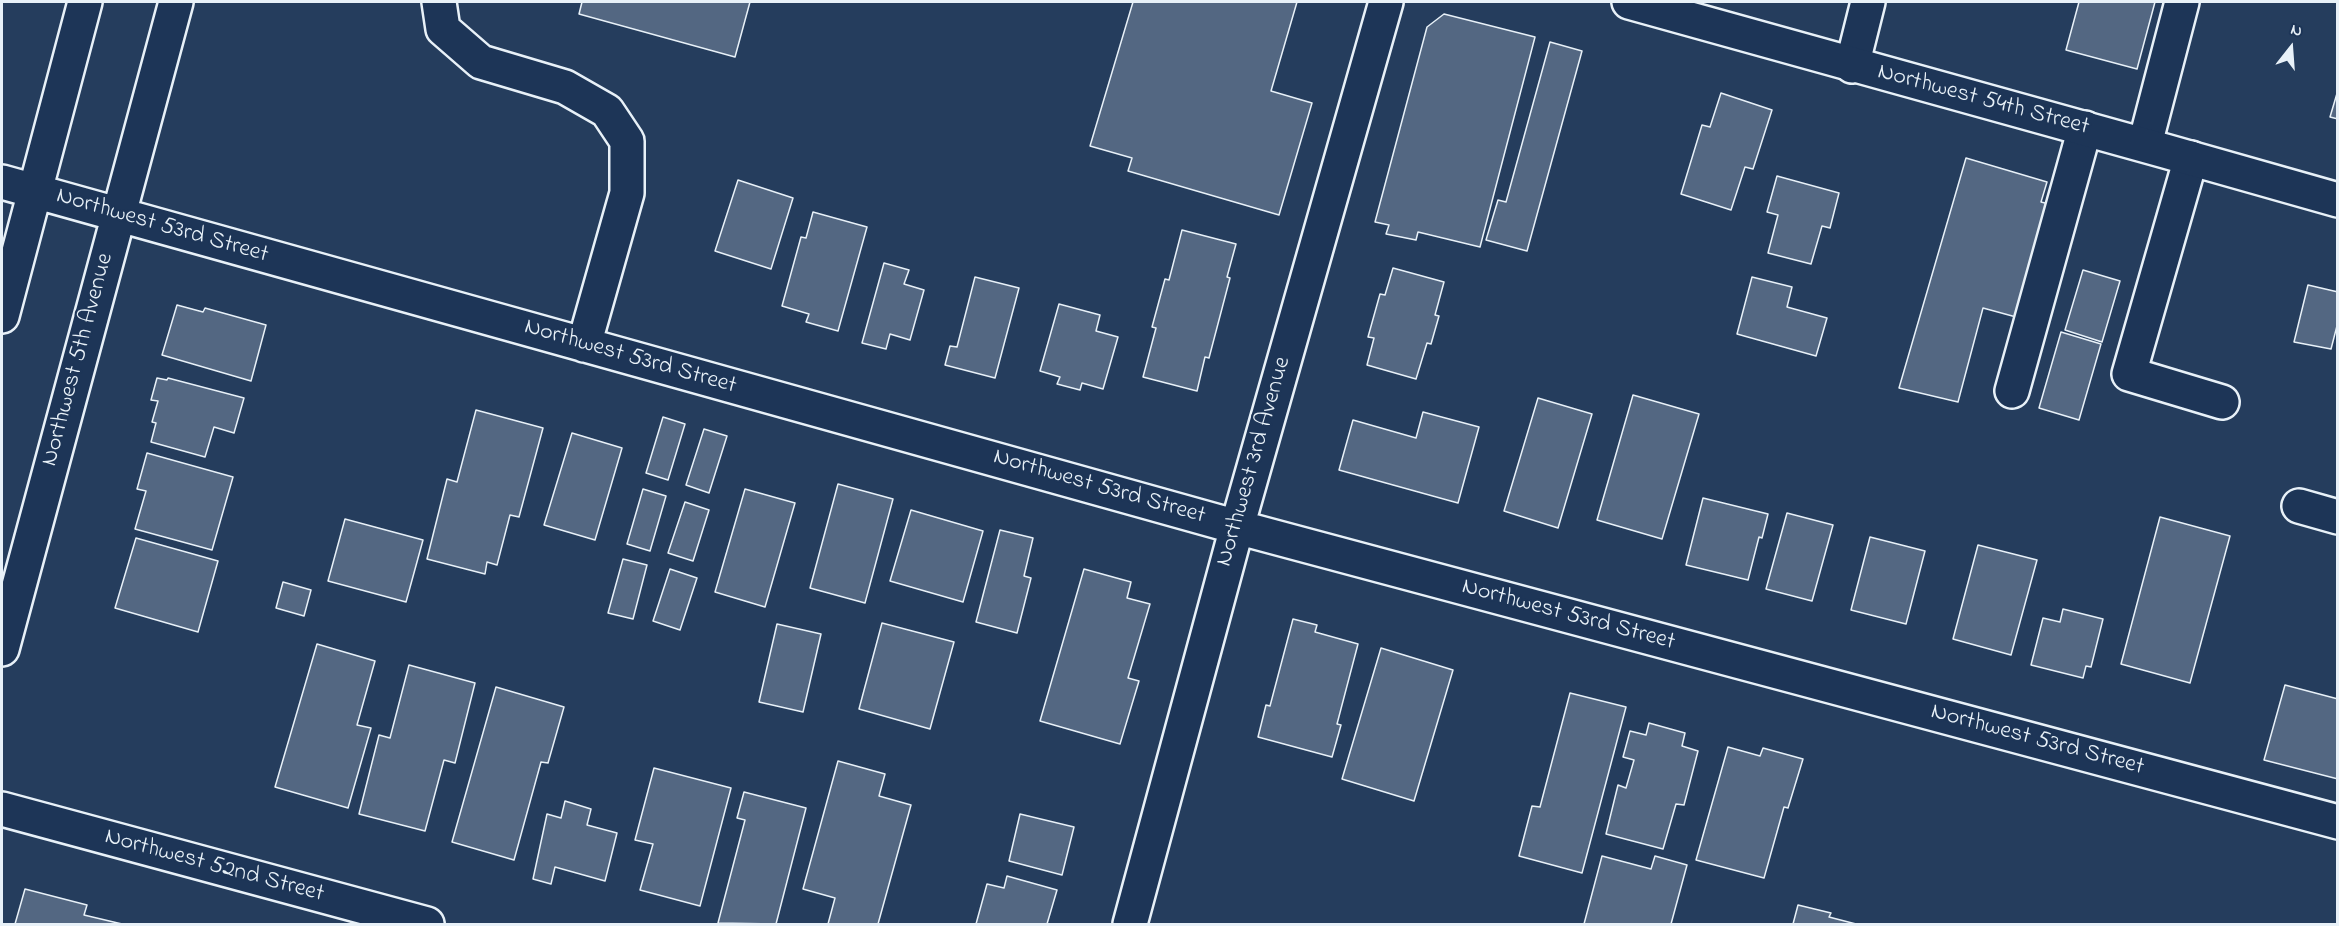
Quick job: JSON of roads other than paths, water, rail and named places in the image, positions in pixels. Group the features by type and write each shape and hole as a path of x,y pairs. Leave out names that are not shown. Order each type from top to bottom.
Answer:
{"street":[{"path":"2,316 85,2"},
{"name":"Northwest 5th Avenue","path":"2,649 176,2"},
{"path":"439,2 443,28 481,62 565,87 607,111 627,141 627,193 584,345"},
{"name":"Northwest 3rd Avenue","path":"1130,924 1237,527 1386,2"},
{"name":"Northwest 54th Street","path":"1629,2 1852,66 2145,144 2337,200"},
{"path":"1852,66 1868,2"},
{"path":"2145,144 2182,2"},
{"path":"2012,392 2085,128"},
{"path":"2191,158 2129,374 2222,402"},
{"name":"Northwest 53rd Street","path":"2,182 1237,527 2337,822"},
{"path":"2299,506 2337,517"},
{"name":"Northwest 52nd Street","path":"2,809 427,924"}]}
